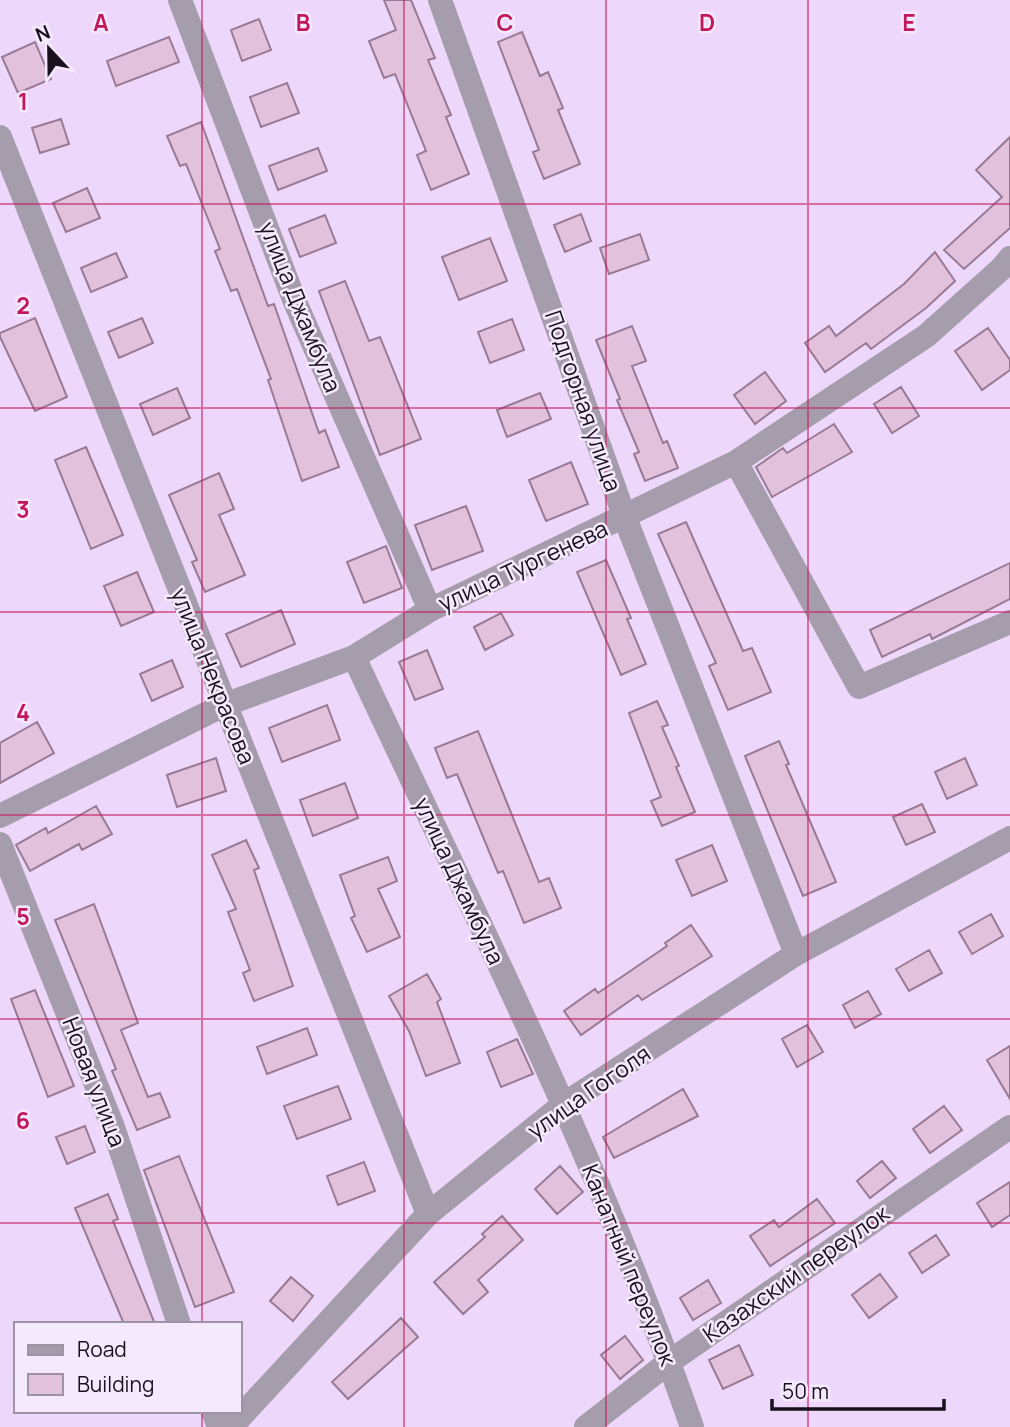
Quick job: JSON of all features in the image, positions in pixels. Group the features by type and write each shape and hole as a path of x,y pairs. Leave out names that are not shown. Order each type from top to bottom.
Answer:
{"street":[{"name":"улица Джамбула","path":"180,0 295,302 430,610"},
{"name":"Подгорная улица","path":"440,0 625,518 796,954"},
{"name":"улица Некрасова","path":"0,137 428,1214"},
{"name":"улица Тургенева","path":"0,816 224,705 354,657 430,610 736,462 926,336 1010,258"},
{"path":"736,462 859,687 1010,622"},
{"name":"улица Джамбула","path":"354,657 564,1104"},
{"name":"улица Гоголя","path":"231,1427 428,1214 564,1104 796,954 1010,838"},
{"name":"Новая улица","path":"0,844 113,1126 177,1322"},
{"name":"Канатный переулок","path":"564,1104 669,1362 692,1427"},
{"name":"Казахский переулок","path":"586,1427 669,1362 1010,1126"}],"building":[{"path":"384,0 411,0 435,58 428,60 451,115 446,117 469,174 431,190 417,155 426,151 395,74 384,78 369,41 396,30"},
{"path":"259,19 271,50 242,61 231,30"},
{"path":"522,32 540,76 548,72 563,108 558,110 580,164 544,179 533,152 539,150 498,42"},
{"path":"169,37 179,62 116,86 107,61"},
{"path":"35,42 51,79 18,93 2,57"},
{"path":"287,83 299,113 261,127 250,97"},
{"path":"61,119 69,144 40,153 32,128"},
{"path":"201,122 268,306 274,304 319,433 325,430 339,467 302,481 268,380 271,379 237,289 231,291 215,251 220,249 186,164 180,166 167,136"},
{"path":"1010,137 1010,228 964,269 944,250 1002,197 976,170"},
{"path":"318,148 327,171 278,190 269,166"},
{"path":"87,188 100,218 66,232 53,203"},
{"path":"581,214 591,241 565,252 554,225"},
{"path":"325,215 336,243 300,257 289,229"},
{"path":"640,234 649,260 609,274 600,248"},
{"path":"490,238 507,281 459,300 442,257"},
{"path":"935,252 955,281 926,308 871,349 866,343 825,372 805,343 829,326 836,336 904,284"},
{"path":"116,253 127,277 91,292 81,268"},
{"path":"345,281 369,341 380,337 421,439 380,455 319,291"},
{"path":"35,318 67,397 35,411 0,333"},
{"path":"142,318 153,343 119,358 108,332"},
{"path":"512,319 524,350 490,363 478,332"},
{"path":"632,326 646,361 632,366 663,443 667,441 678,468 645,481 634,454 639,452 596,340"},
{"path":"988,328 1010,360 1010,370 982,390 955,351"},
{"path":"765,372 786,401 755,424 734,395"},
{"path":"901,387 919,416 892,433 874,404"},
{"path":"177,388 190,418 153,435 140,404"},
{"path":"540,393 551,419 507,437 497,410"},
{"path":"834,424 852,452 772,497 756,467 783,448 787,453"},
{"path":"86,447 123,535 91,549 55,460"},
{"path":"571,462 588,504 546,521 529,480"},
{"path":"219,473 234,509 219,515 245,575 205,592 192,562 197,560 169,495"},
{"path":"466,506 483,551 432,570 415,525"},
{"path":"686,522 743,651 752,648 771,692 728,710 709,666 716,663 658,534"},
{"path":"386,546 402,588 364,603 347,562"},
{"path":"606,560 631,618 627,619 646,664 621,675 577,572"},
{"path":"1010,563 1010,599 932,639 930,634 882,657 870,630"},
{"path":"137,572 154,612 121,626 104,586"},
{"path":"281,610 295,644 241,667 226,634"},
{"path":"501,613 513,635 485,650 474,627"},
{"path":"427,650 443,689 415,700 399,662"},
{"path":"172,660 183,687 152,701 140,674"},
{"path":"657,701 668,725 662,727 695,812 662,826 651,801 661,797 629,713"},
{"path":"327,705 340,740 282,762 269,728"},
{"path":"37,722 54,753 0,783 0,743"},
{"path":"478,731 539,882 549,878 561,908 524,923 503,871 498,873 457,774 447,778 435,748"},
{"path":"779,741 789,764 786,765 836,882 803,896 745,756"},
{"path":"216,758 226,791 177,807 167,775"},
{"path":"965,758 977,785 947,799 935,772"},
{"path":"345,783 358,818 313,836 300,800"},
{"path":"922,804 935,832 906,845 893,817"},
{"path":"96,806 112,834 82,850 79,844 30,871 16,845 46,828 48,833"},
{"path":"246,840 259,868 254,870 293,986 254,1001 243,973 250,970 228,912 236,909 212,855"},
{"path":"712,845 727,881 692,896 676,860"},
{"path":"388,857 397,881 378,889 400,937 367,952 351,918 355,916 340,875"},
{"path":"94,904 138,1023 121,1030 148,1097 160,1093 170,1117 137,1130 112,1071 116,1069 55,920"},
{"path":"991,914 1003,936 972,954 959,932"},
{"path":"691,925 712,956 642,1000 638,995 581,1035 564,1011 595,989 598,993 667,946 665,943"},
{"path":"929,950 942,973 909,991 896,969"},
{"path":"427,974 441,999 437,1002 460,1063 426,1076 409,1031 389,996"},
{"path":"35,990 74,1086 48,1097 11,999"},
{"path":"868,991 881,1014 855,1028 843,1005"},
{"path":"807,1025 823,1052 797,1067 782,1039"},
{"path":"307,1028 317,1055 267,1074 257,1047"},
{"path":"517,1039 533,1074 501,1087 487,1052"},
{"path":"1010,1046 1010,1099 987,1060"},
{"path":"338,1086 351,1119 297,1139 284,1106"},
{"path":"683,1089 698,1116 614,1158 603,1137"},
{"path":"944,1106 962,1130 930,1153 913,1129"},
{"path":"85,1126 95,1152 67,1164 56,1137"},
{"path":"179,1156 234,1292 195,1307 144,1170"},
{"path":"882,1161 896,1178 870,1198 857,1181"},
{"path":"364,1162 375,1191 338,1205 327,1176"},
{"path":"560,1166 583,1192 557,1214 535,1189"},
{"path":"1010,1182 1010,1215 992,1227 977,1203"},
{"path":"108,1194 118,1219 113,1221 154,1322 123,1322 75,1208"},
{"path":"817,1199 835,1223 770,1266 750,1236 774,1220 779,1227"},
{"path":"502,1216 523,1240 478,1280 488,1292 463,1314 434,1282 485,1237 482,1234"},
{"path":"936,1235 949,1255 922,1273 909,1253"},
{"path":"880,1274 897,1297 869,1318 852,1295"},
{"path":"291,1277 313,1296 293,1321 270,1301"},
{"path":"708,1280 721,1303 693,1320 680,1298"},
{"path":"401,1318 418,1337 348,1399 332,1382"},
{"path":"625,1336 643,1360 620,1379 601,1355"},
{"path":"739,1345 753,1375 723,1389 709,1360"}]}
